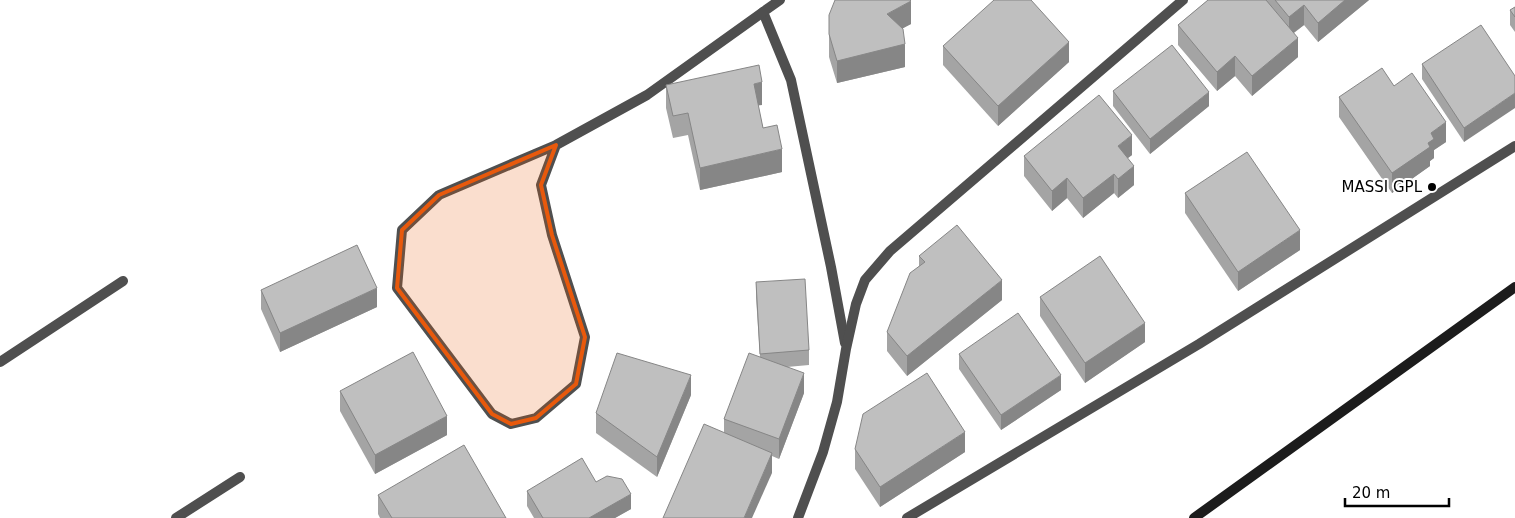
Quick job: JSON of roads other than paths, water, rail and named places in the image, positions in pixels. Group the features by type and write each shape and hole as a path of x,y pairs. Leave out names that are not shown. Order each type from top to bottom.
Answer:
{"main road":[{"path":"1194,518 1515,287"}],"street":[{"path":"556,145 541,185 552,235 585,336 576,384 536,418 511,424 492,414 397,288 402,230 439,195 556,145 647,95 780,0"},
{"path":"798,518 823,452 837,402 856,304 865,280 890,251 1183,0"},
{"path":"763,12 791,80 831,267 846,349"},
{"path":"907,518 1200,344 1515,146"},
{"path":"0,362 123,282"},
{"path":"176,518 240,477"}],"place":[{"name":"MASSI GPL","path":"1432,187"}]}
